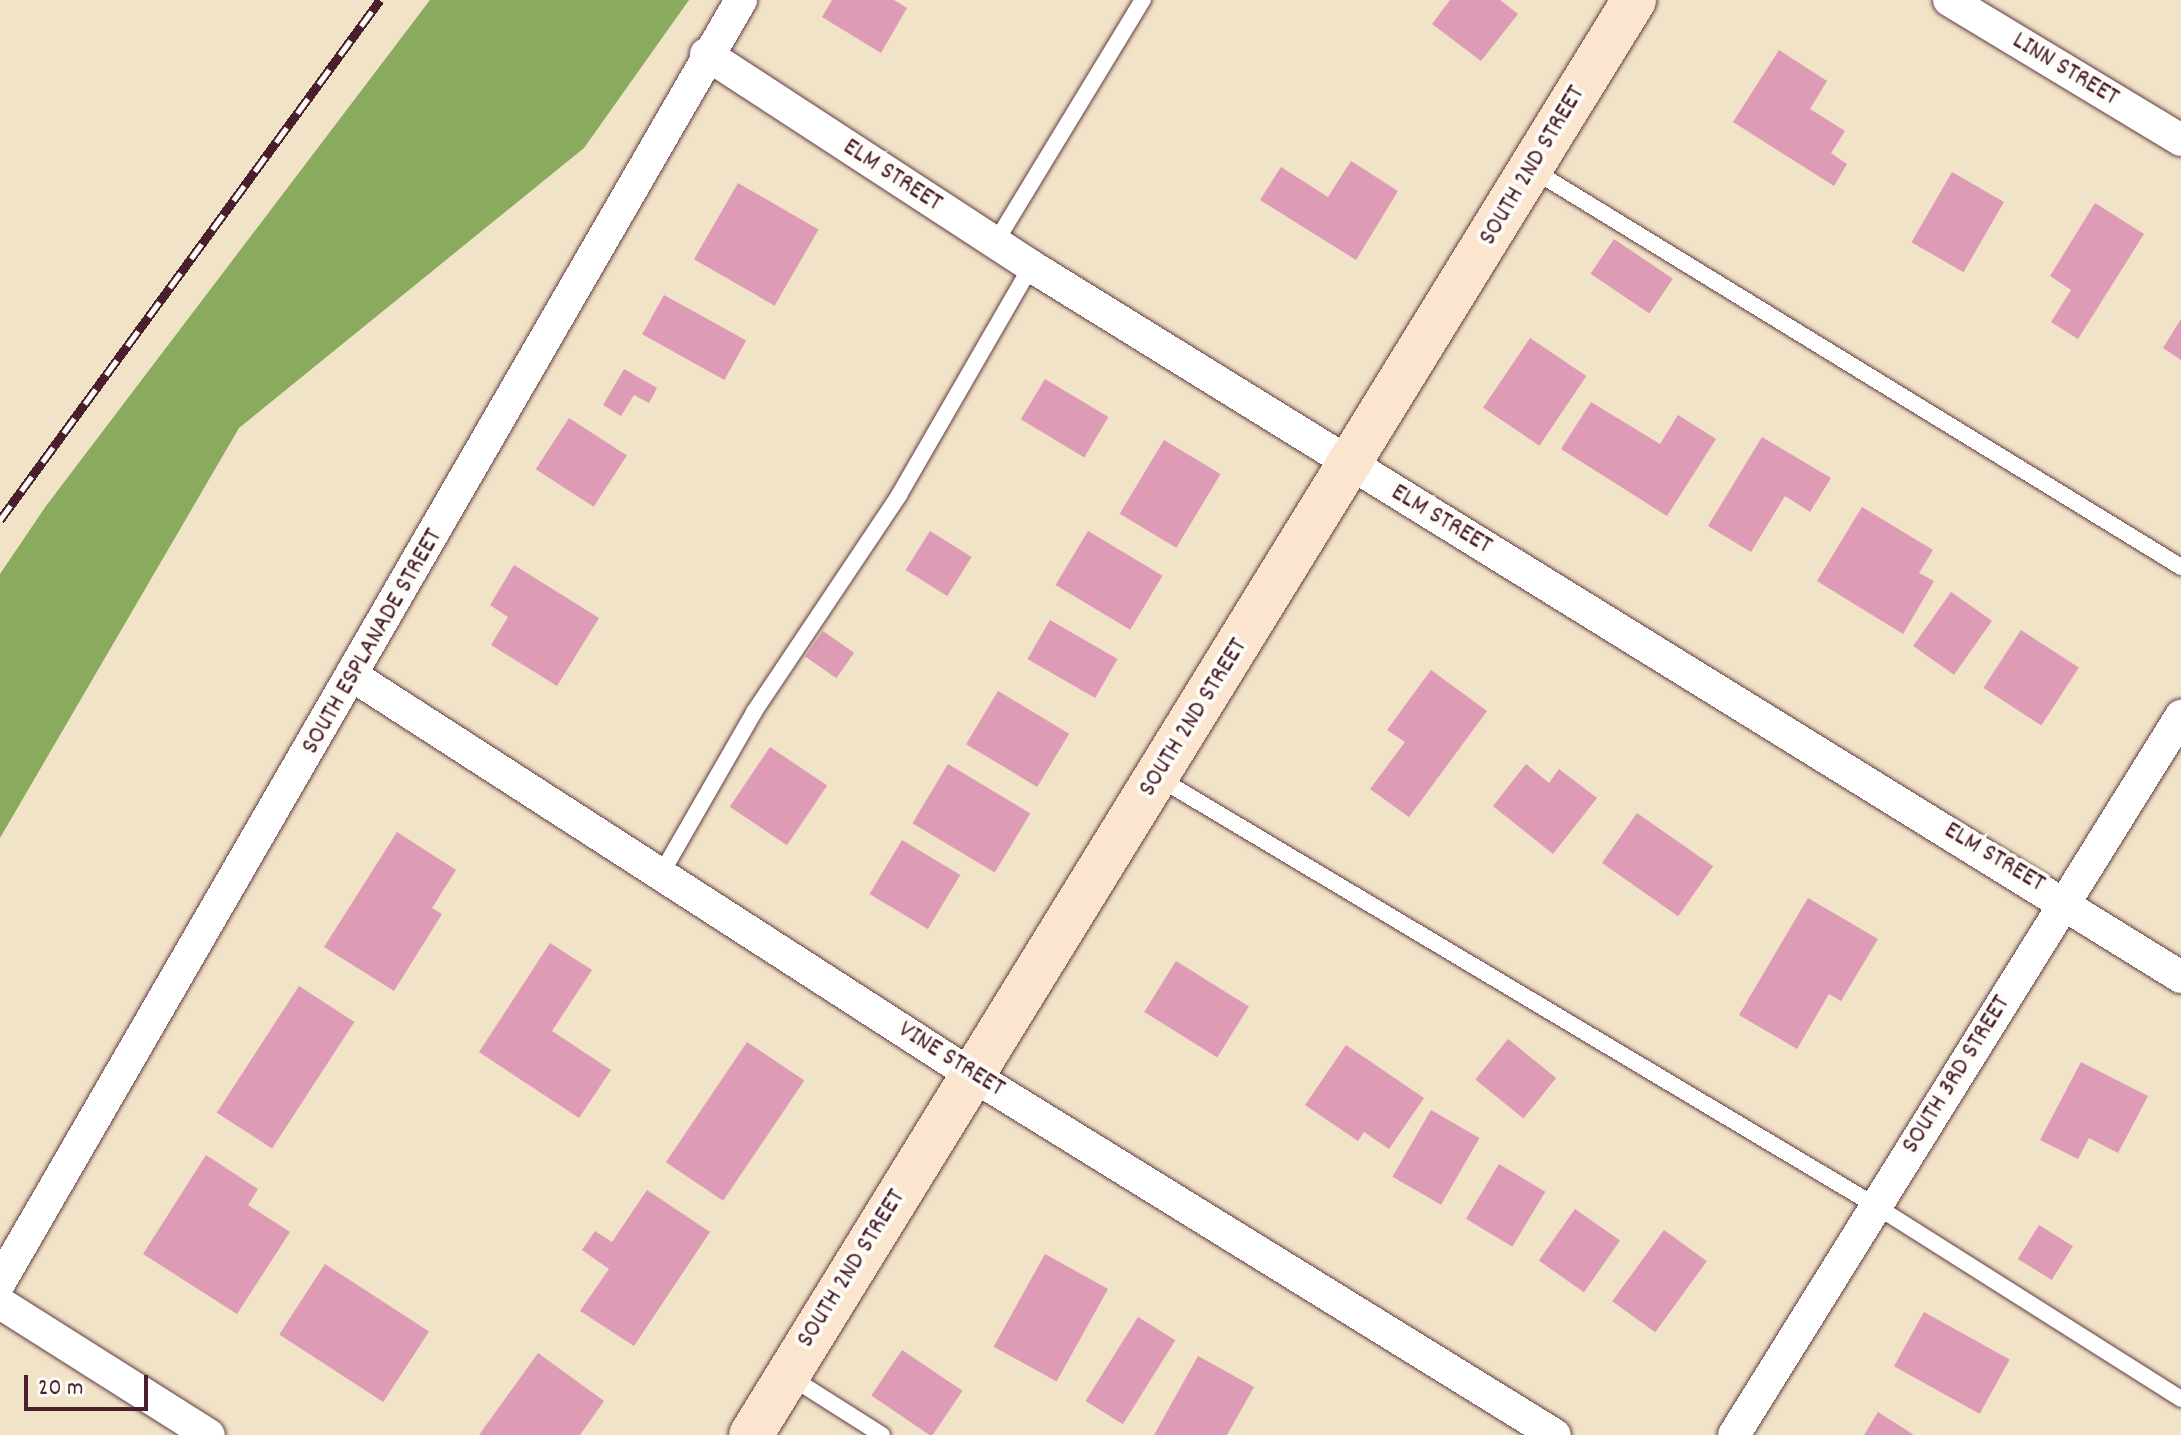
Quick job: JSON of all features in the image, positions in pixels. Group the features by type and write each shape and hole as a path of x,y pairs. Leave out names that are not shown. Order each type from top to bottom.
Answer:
{"street":[{"name":"SOUTH ESPLANADE STREET","path":"0,1282 353,676 706,54 741,0"},
{"name":"SOUTH 2ND STREET","path":"751,1435 1351,465 1634,0"},
{"name":"LINN STREET","path":"1949,0 2181,140"},
{"name":"ELM STREET","path":"706,54 1031,266 2065,902 2181,977"},
{"name":"VINE STREET","path":"353,676 972,1075 1555,1435"},
{"name":"SOUTH 3RD STREET","path":"1734,1435 2181,716"},
{"path":"0,1303 209,1435"}],"lane":[{"path":"995,243 1143,0"},
{"path":"1531,169 2181,567"},
{"path":"661,874 754,712 899,495 1031,266"},
{"path":"1157,777 1876,1206 2181,1399"},
{"path":"787,1375 882,1435"}],"green space":[{"path":"430,0 689,0 584,148 239,428 0,838 0,574 46,506"}],"building":[{"path":"832,0 894,0 907,8 881,53 822,17"},
{"path":"1450,0 1500,0 1518,14 1481,61 1432,24"},
{"path":"1779,50 1827,81 1810,109 1845,131 1831,153 1847,164 1834,186 1733,122"},
{"path":"1351,161 1398,191 1356,260 1260,200 1281,167 1328,197"},
{"path":"1952,172 2004,202 1963,272 1912,242"},
{"path":"738,183 819,230 775,306 694,259"},
{"path":"2095,203 2144,234 2078,339 2051,322 2071,290 2050,276"},
{"path":"1614,239 1673,279 1649,314 1591,274"},
{"path":"664,295 746,341 724,380 642,334"},
{"path":"2181,319 2181,360 2163,348"},
{"path":"1530,338 1586,376 1539,446 1483,408"},
{"path":"624,369 657,388 649,403 634,395 621,416 603,405"},
{"path":"1045,379 1108,417 1084,457 1021,419"},
{"path":"1591,402 1660,444 1678,415 1716,439 1667,516 1561,449"},
{"path":"569,418 627,456 594,507 536,469"},
{"path":"1762,437 1831,478 1810,512 1785,496 1751,552 1708,526"},
{"path":"1164,440 1221,474 1176,548 1120,514"},
{"path":"1862,507 1933,550 1919,573 1934,581 1903,634 1817,581"},
{"path":"930,531 972,557 947,596 906,570"},
{"path":"1088,531 1163,576 1130,630 1056,585"},
{"path":"514,565 599,618 557,686 491,645 508,617 490,605"},
{"path":"1951,592 1992,621 1954,675 1913,646"},
{"path":"1050,620 1118,659 1095,698 1028,659"},
{"path":"2021,630 2079,668 2041,725 1983,688"},
{"path":"823,631 854,653 836,678 805,656"},
{"path":"1431,670 1487,711 1409,817 1370,789 1405,742 1387,730"},
{"path":"998,691 1069,734 1037,787 966,744"},
{"path":"770,747 827,786 787,845 730,807"},
{"path":"948,764 1030,813 995,873 912,823"},
{"path":"1526,764 1549,783 1559,769 1597,798 1553,854 1493,806"},
{"path":"1637,813 1713,866 1678,916 1602,863"},
{"path":"397,832 456,870 432,908 442,914 394,991 324,947"},
{"path":"902,840 960,875 928,929 870,894"},
{"path":"1808,898 1878,939 1841,1001 1829,994 1797,1049 1739,1015"},
{"path":"550,943 592,970 552,1031 611,1070 579,1118 479,1052"},
{"path":"1176,961 1249,1007 1217,1057 1144,1012"},
{"path":"299,986 354,1022 272,1149 217,1113"},
{"path":"1508,1039 1556,1078 1523,1118 1475,1079"},
{"path":"747,1042 804,1081 723,1201 666,1162"},
{"path":"1346,1045 1424,1098 1389,1149 1364,1132 1358,1141 1305,1105"},
{"path":"2081,1062 2148,1096 2118,1153 2089,1138 2078,1159 2040,1140"},
{"path":"1431,1110 1479,1138 1441,1205 1392,1177"},
{"path":"206,1155 258,1189 248,1205 290,1232 237,1314 143,1254"},
{"path":"1499,1164 1545,1192 1512,1247 1466,1219"},
{"path":"647,1190 710,1232 634,1346 580,1311 609,1269 582,1250 595,1231 612,1242"},
{"path":"1575,1209 1620,1241 1584,1292 1539,1261"},
{"path":"2039,1225 2073,1246 2052,1280 2018,1259"},
{"path":"1664,1230 1707,1261 1655,1332 1612,1301"},
{"path":"1045,1254 1108,1289 1057,1382 994,1347"},
{"path":"325,1264 429,1332 383,1402 279,1334"},
{"path":"1924,1312 2010,1360 1980,1414 1894,1366"},
{"path":"1138,1317 1175,1340 1123,1424 1086,1401"},
{"path":"902,1350 963,1391 933,1435 871,1396"},
{"path":"538,1353 604,1401 580,1435 479,1435"},
{"path":"1198,1356 1254,1387 1227,1435 1154,1435"},
{"path":"1878,1412 1914,1435 1864,1435"}],"railway":[{"path":"0,520 380,0"}]}
